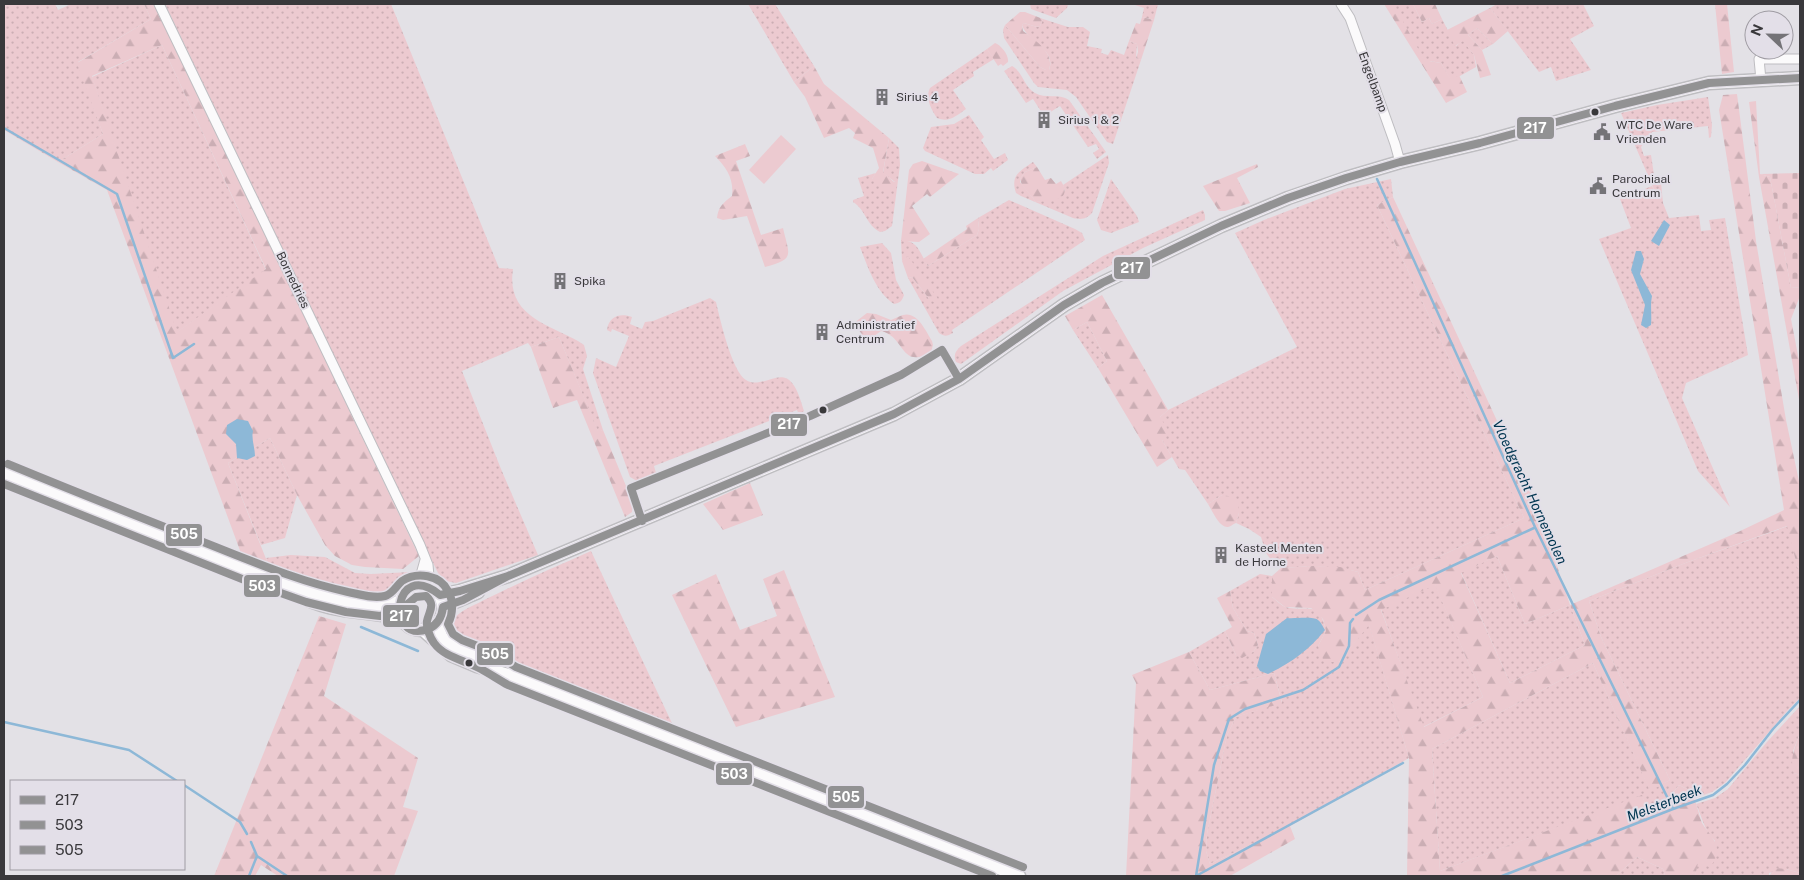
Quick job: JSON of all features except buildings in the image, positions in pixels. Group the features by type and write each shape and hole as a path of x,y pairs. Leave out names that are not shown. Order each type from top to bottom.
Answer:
{"main road":[{"path":"433,594 443,613 433,626 423,630 413,629 402,619 399,607 400,601 408,589 433,594 463,600 508,576 894,414 959,379 1083,294 1221,226 1288,198 1400,162 1709,83 1800,78"},
{"path":"4,473 287,586 368,606 390,605 400,601"},
{"path":"287,586 309,601 321,605 352,612 402,619"},
{"path":"437,623 441,636 446,642 484,659 512,676"},
{"path":"423,630 451,655 477,666 512,676 1019,876"}],"street":[{"name":"Bornedries","path":"159,4 425,558 421,577 433,594"},
{"name":"Engelbamp","path":"1341,4 1350,18 1400,162"},
{"path":"1760,80 1759,59 1800,59"}],"green space":[{"path":"4,4 55,4 58,10 71,4 144,4 151,19 78,62 103,134 58,162 4,130"},
{"path":"144,4 155,4 419,556 403,569 352,565 335,556 325,545 297,495 270,438 228,463 272,574 245,564 107,190 58,162 103,134 77,63 151,19","holes":["162,45 266,269 177,332 92,76"]},
{"path":"165,4 391,4 499,268 513,269 512,285 522,308 542,323 584,345 587,356 583,369 603,430 598,432 559,337 531,347 528,343 462,371 538,555 456,583 446,581 438,573"},
{"path":"748,4 775,4 814,66 794,82"},
{"path":"1030,4 1068,4 1067,8 1056,18 1031,9"},
{"path":"1132,4 1158,4 1154,20 1142,17 1144,8"},
{"path":"1384,4 1397,4 1394,5 1426,63 1429,61 1441,63 1451,80 1459,75 1467,92 1446,103"},
{"path":"1413,4 1422,22 1429,18 1432,24 1442,19 1456,46 1463,40 1474,55 1476,67 1451,81 1441,63 1430,61 1426,64 1393,5"},
{"path":"1413,4 1435,4 1442,19 1432,24 1429,18 1422,22"},
{"path":"1497,4 1583,4 1594,26 1570,39 1591,70 1556,81 1551,67 1539,72 1490,8"},
{"path":"1715,4 1727,4 1734,72 1722,74"},
{"path":"1490,8 1508,31 1493,44 1477,28 1468,35 1482,50 1491,75 1480,78 1474,55 1463,41 1455,46 1447,30"},
{"path":"1020,12 1043,19 1040,26 1037,27 1024,23 1022,25 1023,31 1047,53 1050,64 1049,70 1040,67 1005,25"},
{"path":"1142,17 1154,20 1141,60 1136,58 1138,52 1137,44 1129,41 1136,23 1140,24"},
{"path":"1043,19 1068,27 1083,27 1090,32 1087,46 1102,49 1101,53 1108,55 1111,50 1124,55 1129,41 1137,44 1136,58 1141,60 1113,144 1107,142 1076,97 1067,90 1038,87 1004,38 1003,30 1005,25 1040,67 1049,70 1049,56 1029,36 1022,25 1024,23 1037,27 1040,26"},
{"path":"1477,28 1493,44 1482,50 1468,35"},
{"path":"995,43 1006,53 1008,62 1003,66 1001,64 998,66 987,49"},
{"path":"162,45 266,270 176,333 92,77"},
{"path":"987,49 994,59 973,72 974,76 953,90 966,109 949,119 937,118 928,100 930,88"},
{"path":"814,66 824,84 889,138 883,172 896,184 890,191 881,188 872,179 879,168 873,148 853,138 855,133 849,128 824,138 805,97 794,82"},
{"path":"1012,66 1035,93 1069,100 1106,152 1097,159 1093,153 1099,149 1096,144 1088,147 1060,106 1044,116 1033,99 1026,103 1004,71"},
{"path":"1737,94 1756,241 1786,420 1800,486 1800,577 1787,526 1589,601 1601,637 1670,780 1650,791 1593,663 1432,749 1440,871 1642,795 1647,808 1665,800 1679,785 1688,790 1694,798 1702,823 1717,846 1715,859 1710,867 1698,863 1695,876 1665,876 1663,869 1637,857 1616,876 1407,876 1409,758 1369,625 1339,662 1324,662 1318,646 1326,631 1323,619 1311,608 1285,607 1272,597 1272,576 1281,568 1340,567 1358,572 1365,590 1524,518 1377,205 1393,197 1539,511 1570,605 1736,533 1784,510 1719,110 1723,95","holes":["1497,556 1525,624 1570,605 1585,645 1510,683 1461,573","1435,585 1483,697 1424,727 1381,610"]},
{"path":"1708,97 1712,125 1711,137 1709,138 1708,126 1652,132 1641,147 1644,156 1651,155 1654,175 1652,175 1655,183 1661,183 1663,203 1669,218 1699,215 1701,231 1711,230 1709,220 1725,218 1748,355 1686,383 1682,398 1730,507 1698,471 1599,239 1631,228 1620,199 1652,186 1656,194 1621,113"},
{"path":"1756,101 1760,174 1770,177 1791,288 1800,287 1800,296 1791,319 1800,366 1800,405 1759,177 1749,102"},
{"path":"969,115 984,137 981,140 994,159 1005,153 1008,160 993,171 991,168 984,174 975,174 925,151 923,148 931,127 954,124"},
{"path":"781,135 796,149 764,184 749,170"},
{"path":"889,138 899,148 900,165 892,226 880,232 875,229 853,200 864,196 858,178 876,173 872,179 895,182 883,173"},
{"path":"745,144 750,156 736,161 761,235 783,228 788,250 788,255 782,261 765,267 747,216 723,220 717,218 721,206 732,196 732,184 729,174 715,156"},
{"path":"1108,155 1109,163 1092,213 1086,218 1073,218 1021,196 1016,193 1014,182 1017,174 1033,162 1037,167 1025,172 1020,182 1036,202 1046,200 1065,191 1063,185"},
{"path":"922,161 959,174 930,197 927,194 912,206 930,234 919,242 901,241 909,170 913,164"},
{"path":"1257,164 1258,167 1237,178 1250,203 1219,211 1203,186"},
{"path":"1037,167 1045,180 1051,178 1056,184 1061,181 1064,188 1062,196 1058,199 1036,202 1022,185 1020,179 1025,172"},
{"path":"1800,173 1800,287 1791,288 1770,177 1760,174"},
{"path":"1111,179 1137,216 1139,222 1111,233 1101,230 1097,220"},
{"path":"1391,179 1393,197 1377,205 1524,518 1365,590 1358,572 1320,567 1281,568 1272,561 1266,553 1261,537 1236,523 1239,513 1222,495 1208,504 1185,470 1179,469 1162,440 1160,417 1168,410 1297,347 1235,233 1345,189"},
{"path":"1009,200 1075,229 1082,233 1085,240 952,330 953,333 946,336 939,333 908,278 912,277 930,300 908,257 902,261 901,241 911,242 915,245 928,266 977,235 979,229 978,218"},
{"path":"1203,210 1205,220 1143,248 1063,291 961,364 956,362 956,353 961,346 1103,256"},
{"path":"978,218 979,229 977,235 928,266 923,259 967,229 966,226"},
{"path":"882,243 891,253 896,280 904,295 896,304 887,299 877,286 860,247"},
{"path":"908,256 938,299 934,302 930,300 912,277 908,278 902,261"},
{"path":"1102,295 1168,410 1160,417 1170,433 1162,440 1172,457 1157,467 1098,368 1107,361 1087,322 1073,330 1065,316"},
{"path":"710,298 716,302 731,356 741,375 746,380 752,382 782,377 787,379 796,389 804,411 799,415 797,410 654,466 656,473 637,481 630,477 593,373 596,358 616,367 629,336 612,329 611,332 607,330 608,325 616,317 628,316 632,317 630,324 642,329 645,322 653,321"},
{"path":"867,313 876,314 891,320 903,315 913,316 921,323 932,341 931,352 921,357 908,355 895,339 881,331 874,336 863,336 854,323"},
{"path":"1087,322 1107,361 1098,368 1073,330"},
{"path":"559,337 598,431 603,430 633,503 632,512 625,517 577,400 553,408 531,347"},
{"path":"270,438 297,495 285,538 261,545 228,463"},
{"path":"750,483 763,515 723,530 703,504"},
{"path":"1222,495 1238,502 1239,513 1236,523 1229,527 1225,527 1219,522 1208,504"},
{"path":"1788,526 1800,577 1800,698 1725,783 1712,792 1693,799 1689,790 1679,785 1665,800 1647,808 1642,796 1440,871 1432,749 1593,663 1650,790 1670,780 1601,637 1589,601 1688,562"},
{"path":"591,551 678,736 487,658 487,654 460,644 453,639 451,625 453,620 462,611"},
{"path":"291,555 325,557 355,573 411,572 378,601 347,597 272,574 266,558"},
{"path":"1497,556 1525,624 1570,605 1585,645 1510,683 1461,572"},
{"path":"784,570 835,697 736,727 672,595 716,574 740,630 777,616 763,579"},
{"path":"1260,574 1272,576 1272,597 1283,606 1311,609 1320,614 1326,631 1318,646 1339,662 1369,624 1409,758 1290,826 1210,864 1206,851 1207,834 1227,735 1236,717 1282,702 1274,673 1210,690 1189,652 1225,631 1236,655 1253,652 1258,645 1254,633 1247,631 1233,608 1230,591"},
{"path":"1435,584 1483,697 1423,727 1381,609"},
{"path":"1230,591 1233,608 1247,631 1254,633 1258,645 1253,652 1242,658 1236,655 1225,631 1232,627 1217,598"},
{"path":"319,616 346,624 324,696 418,758 403,807 418,811 394,876 278,876 261,865 255,876 214,876"},
{"path":"1189,652 1210,690 1274,673 1282,703 1236,717 1227,735 1207,834 1206,851 1210,864 1290,826 1295,839 1230,876 1126,876 1136,683 1132,675"},
{"path":"1800,706 1800,733 1793,751 1794,773 1800,775 1800,873 1786,869 1769,873 1769,876 1695,876 1697,863 1715,841 1706,828 1696,804 1715,798 1728,789"},
{"path":"1800,733 1800,775 1794,773 1792,763 1793,753"},
{"path":"1637,857 1663,869 1665,876 1616,876"},
{"path":"1775,868 1800,873 1800,876 1769,876"}],"water":[{"path":"1664,220 1670,225 1659,246 1651,241"},
{"path":"1636,251 1641,251 1644,259 1640,274 1652,296 1651,325 1646,328 1641,325 1645,305 1631,270"},
{"path":"237,419 248,421 253,431 255,456 247,460 237,458 236,444 226,434 227,425"},
{"path":"1287,618 1316,619 1325,630 1306,650 1285,665 1268,674 1260,671 1257,666 1266,634"}],"waterway":[{"path":"4,128 117,194 173,358 194,344"},
{"name":"Vloedgracht Hornemolen","path":"1377,179 1535,527 1673,809"},
{"path":"4,484 218,569"},
{"path":"1356,615 1379,600 1534,528"},
{"path":"1196,876 1214,765 1229,719 1245,709 1303,690 1339,667 1349,646 1350,623 1353,619"},
{"path":"361,627 418,651"},
{"path":"504,681 770,787"},
{"name":"Melsterbeek","path":"1502,876 1713,795 1727,784 1745,765 1773,729 1800,700"},
{"path":"4,722 129,750 175,780"},
{"path":"1196,876 1403,763"},
{"path":"185,786 240,822 247,834"},
{"path":"779,790 999,876"},
{"path":"251,842 257,856"},
{"path":"249,876 257,856 287,876"}],"transit line":[{"name":"217","path":"508,576 894,414 959,379 1064,305 1102,283 1221,226 1288,198 1400,162 1709,83 1800,78"},
{"name":"217","path":"642,521 631,488 810,416 901,375 942,350 959,379"},
{"name":"505","path":"8,464 253,562 329,587 366,596 380,597 390,594 402,581 408,578 414,576 434,578 440,581 450,595 452,608 448,624 453,634 462,640 488,650 516,667 1023,867"},
{"name":"503","path":"4,484 247,581 306,602 346,612 380,616 398,612 416,597 426,596 431,602 427,621 428,629 433,641 439,648 508,685 992,876"},
{"name":"217","path":"508,576 463,600 443,607 439,620 428,629 414,631 405,625 401,615 400,604 404,593 412,587 424,586 440,595 460,591 508,576"}],"place":[{"name":"Sirius 4","path":"882,97"},
{"name":"Sirius 1 & 2","path":"1044,120"},
{"name":"WTC De Ware Vrienden","path":"1602,132"},
{"name":"Parochiaal Centrum","path":"1598,186"},
{"name":"Spika","path":"560,281"},
{"name":"Administratief Centrum","path":"822,332"},
{"name":"Kasteel Menten de Horne","path":"1221,555"}]}
